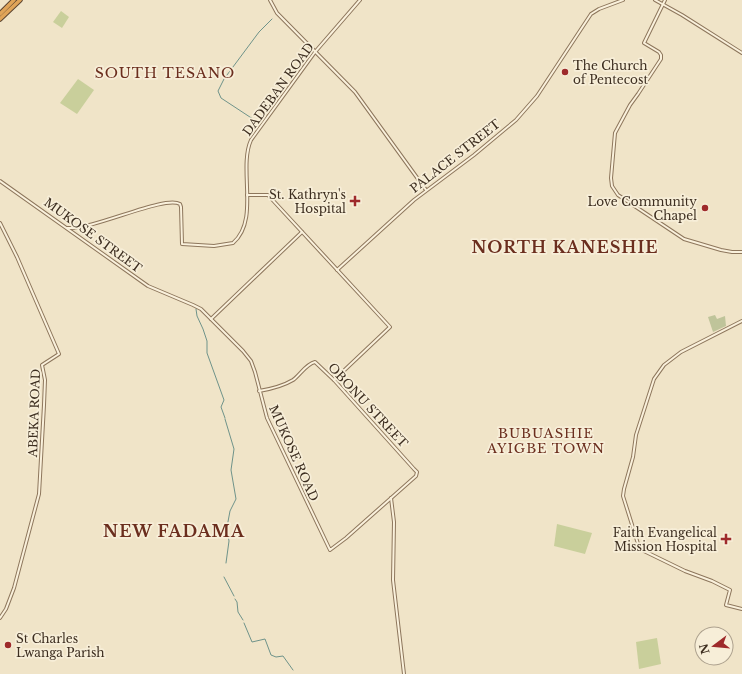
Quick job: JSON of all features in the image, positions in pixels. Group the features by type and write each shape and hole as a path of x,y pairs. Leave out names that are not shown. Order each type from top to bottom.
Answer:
{"highway":[{"path":"0,14 14,0"},
{"path":"0,19 20,0"}],"street":[{"path":"270,0 277,13 355,92 426,190"},
{"name":"DADEBAN ROAD","path":"66,228 85,227 162,204 175,202 181,204 182,244 214,246 233,243 242,232 246,214 247,153 251,140 315,52 360,0"},
{"name":"PALACE STREET","path":"337,270 414,200 474,155 510,125 537,96 591,14 598,9 623,0"},
{"path":"655,0 742,53"},
{"path":"665,0 644,43 659,52 661,56 617,126 613,143 612,186 622,198 684,239 721,250 742,252"},
{"name":"MUKOSE STREET","path":"0,181 148,286 178,298"},
{"path":"247,195 268,195 390,328 334,380"},
{"name":"ABEKA ROAD","path":"0,223 59,354 42,365 45,380 38,494 10,601 0,618"},
{"path":"212,319 302,232"},
{"name":"MUKOSE ROAD","path":"178,298 198,307 212,319 249,359 255,372 267,418 330,550 346,538 391,498"},
{"path":"742,321 681,352 666,363 658,372 651,386 636,435 633,457 623,496 639,547 644,551 685,571 712,581 730,590 726,605 742,609"},
{"name":"OBONU STREET","path":"259,391 289,382 314,362 334,380 417,474 391,498"},
{"path":"391,498 394,522 394,584 404,674"}],"green space":[{"path":"61,11 69,17 62,28 53,22"},
{"path":"78,79 94,90 77,114 60,103"},
{"path":"715,315 717,319 725,316 726,326 713,332 708,317"},
{"path":"557,524 592,533 585,554 554,546"},
{"path":"657,638 661,664 639,669 636,642"}],"waterway":[{"path":"259,123 221,98 218,91 224,79 259,32 272,19"},
{"path":"196,309 197,316 207,341 207,353 224,400 221,407 225,418"},
{"path":"225,419 234,449 231,470 236,499 230,511 227,527"},
{"path":"226,563 229,541 227,530"},
{"path":"224,577 234,596"},
{"path":"235,599 237,602 238,612 243,620"},
{"path":"244,623 252,642 265,639 271,655 276,657 283,656 293,670"}],"place":[{"name":"The Church of Pentecost","path":"565,72"},
{"name":"St. Kathryn's Hospital","path":"355,201"},
{"name":"Love Community Chapel","path":"705,208"},
{"name":"Faith Evangelical Mission Hospital","path":"726,539"},
{"name":"St Charles Lwanga Parish","path":"8,645"}],"district":[{"name":"SOUTH TESANO","path":"165,73"},
{"name":"NORTH KANESHIE","path":"565,247"},
{"name":"BUBUASHIE AYIGBE TOWN","path":"546,440"},
{"name":"NEW FADAMA","path":"174,531"}]}
